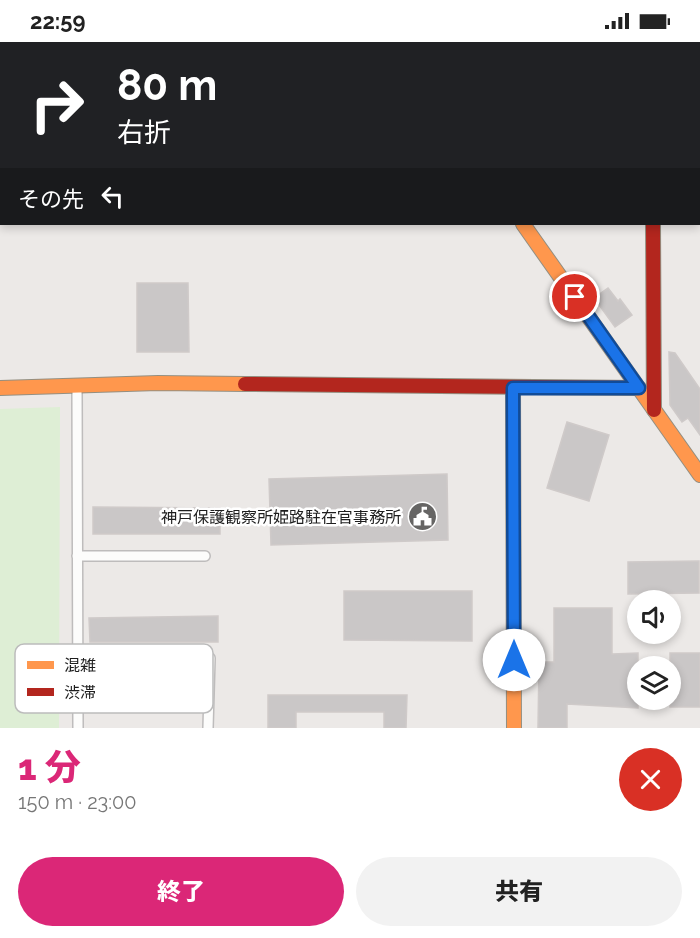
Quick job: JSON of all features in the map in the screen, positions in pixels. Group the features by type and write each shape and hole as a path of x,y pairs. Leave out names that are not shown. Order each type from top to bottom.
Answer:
{"street":[{"path":"524,225 700,475"},
{"path":"653,225 654,410"},
{"path":"0,388 158,383 639,388"},
{"path":"513,388 514,728"}],"lane":[{"path":"77,386 78,644"},
{"path":"78,556 205,556"}],"green space":[{"path":"60,407 59,644 15,644 15,713 59,713 59,728 0,728 0,409"}],"building":[{"path":"137,283 188,283 189,352 137,352"},
{"path":"608,288 632,315 615,327 594,298"},
{"path":"669,352 675,353 700,389 700,435 688,418 682,422 670,405"},
{"path":"567,422 609,435 589,501 547,488"},
{"path":"447,474 448,540 271,545 269,479"},
{"path":"93,507 220,508 220,534 93,534"},
{"path":"699,561 699,593 681,593 681,590 628,590 628,562"},
{"path":"344,591 472,591 472,641 344,640"},
{"path":"554,608 612,608 612,654 638,653 638,656 627,656 627,707 567,704 567,728 538,728 539,662 554,662"},
{"path":"218,616 218,642 90,642 89,618"},
{"path":"670,653 700,653 700,707 681,707 681,656 670,656"},
{"path":"268,695 407,695 406,728 384,728 384,712 296,712 296,728 268,728"}],"traffic: slow":[{"path":"524,225 700,475"},
{"path":"0,388 158,383 245,384"},
{"path":"513,388 514,728"}],"traffic: jam":[{"path":"653,225 654,410"},
{"path":"245,384 639,388"}],"place":[{"name":"神戸保護観察所姫路駐在官事務所","path":"422,517"}],"route":[{"path":"514,660 513,388 639,388 575,297"}]}
